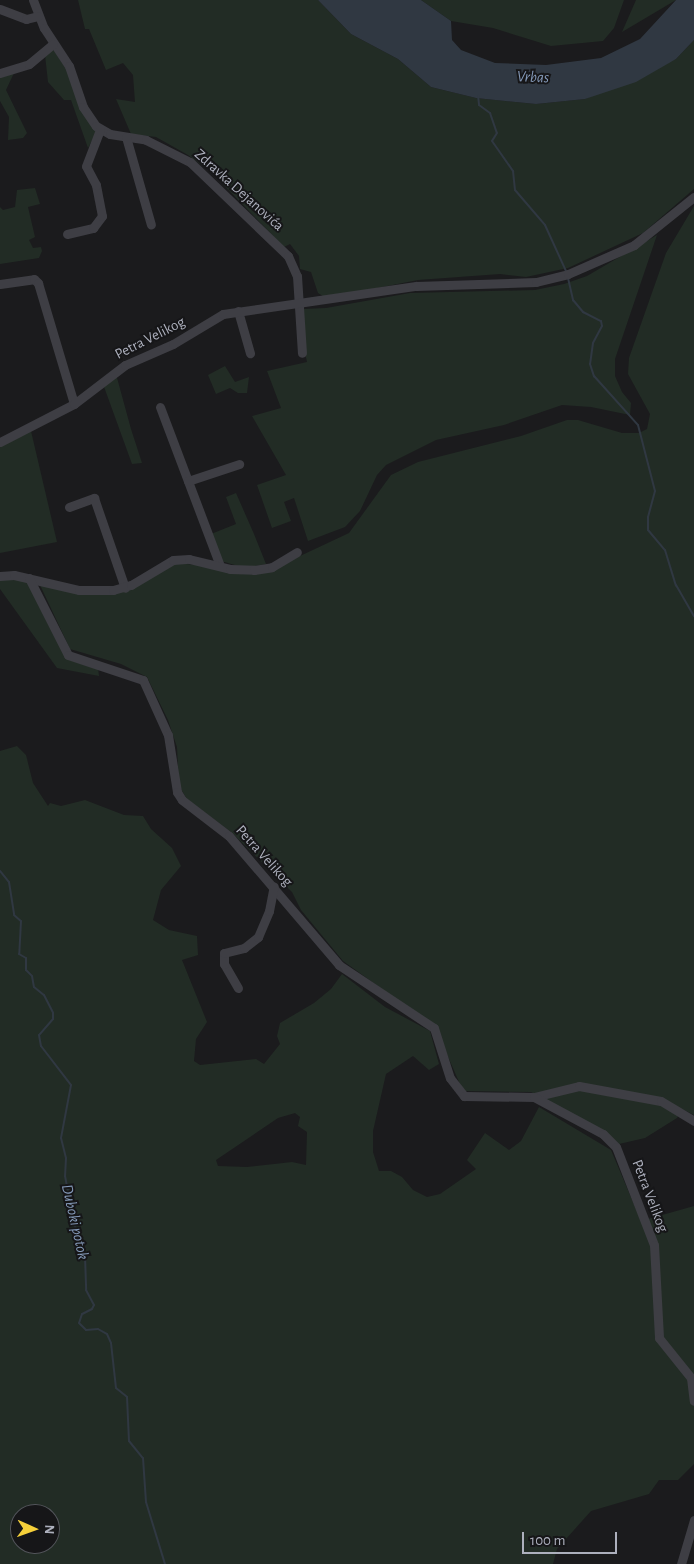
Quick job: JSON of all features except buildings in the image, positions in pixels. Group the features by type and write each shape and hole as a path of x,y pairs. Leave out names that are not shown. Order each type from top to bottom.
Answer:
{"street":[{"path":"33,0 38,16 53,44 68,66 83,107 100,130 86,166 96,185 102,216 93,228 67,234"},
{"path":"0,9 26,19 38,16"},
{"path":"0,73 29,64 53,44"},
{"name":"Zdravka Dejanovića","path":"100,130 146,140 175,152 222,190 292,261 297,276 302,353"},
{"path":"126,136 151,225"},
{"name":"Petra Velikog","path":"0,442 74,404 125,365 174,344 223,314 416,286 536,282 566,275 634,244 694,197"},
{"path":"0,284 34,279 38,283 74,404"},
{"path":"238,311 250,353"},
{"path":"160,407 220,566"},
{"path":"188,481 239,464"},
{"path":"69,507 94,498 124,588"},
{"path":"0,576 29,578 79,590 124,588 173,560 189,559 220,566 263,568 297,552"},
{"name":"Petra Velikog","path":"29,578 68,655 143,680 168,735 177,792 187,804 229,836 274,886 339,965 434,1028 450,1078 464,1096 534,1096 580,1086 633,1094 661,1101 694,1121"},
{"path":"238,988 224,964 224,953 244,948 258,937 269,911 274,886"},
{"name":"Petra Velikog","path":"534,1096 603,1134 616,1147 654,1245 659,1338 690,1378 694,1401"},
{"path":"681,1564 694,1520"}],"shaded area":[{"path":"78,0 318,0 351,34 398,59 431,87 476,98 536,104 585,99 676,59 694,40 694,189 643,233 568,268 526,277 500,274 418,280 326,298 318,293 311,272 300,269 299,256 290,244 284,247 211,172 188,155 156,137 131,134 116,99 135,102 133,75 123,63 106,70 89,29 85,29"},
{"path":"421,0 624,0 614,28 603,41 551,46 493,28 451,21"},
{"path":"636,0 676,0 622,32"},
{"path":"53,49 68,72 81,109 97,131 88,148 71,100 64,100 48,82 45,55"},
{"path":"14,73 6,90 27,133 23,138 8,140 9,117 0,101 0,75"},
{"path":"35,188 40,204 28,207 35,237 29,240 33,248 41,247 42,251 39,258 0,264 0,207 3,210 15,207 17,190"},
{"path":"694,206 694,1115 682,1109 677,1118 645,1138 619,1144 608,1134 531,1092 463,1091 435,1027 343,961 301,910 292,892 231,832 187,799 179,786 177,747 168,720 147,677 121,664 70,649 40,585 117,593 177,563 266,572 349,533 391,475 418,462 521,436 567,420 578,420 622,433 639,433 647,429 650,414 628,374 629,358 666,253"},
{"path":"657,235 615,359 615,376 622,392 631,403 630,415 591,407 562,405 504,425 436,440 386,465 377,475 360,511 345,527 308,541 294,498 284,502 291,521 272,528 257,485 286,475 252,416 281,408 267,371 307,362 302,340 302,312 304,309 326,308 410,293 535,290 564,284 587,276"},
{"path":"225,366 235,382 249,377 247,393 238,393 230,388 216,394 208,375"},
{"path":"116,374 142,463 132,464 103,384"},
{"path":"31,431 57,542 0,553 0,446"},
{"path":"236,493 266,564 245,568 221,561 211,534 236,524 226,497"},
{"path":"20,579 27,582 63,653 98,667 99,676 57,668 0,589 0,580"},
{"path":"17,746 26,755 33,783 48,806 50,803 61,806 85,800 124,815 143,816 151,829 172,848 181,866 161,890 153,920 169,930 197,936 198,955 182,960 207,1022 196,1039 194,1061 200,1065 256,1059 264,1064 280,1044 277,1036 280,1023 314,1003 331,989 342,974 385,1007 430,1031 439,1064 429,1070 413,1056 386,1074 373,1131 373,1152 379,1171 391,1171 402,1177 413,1190 427,1197 440,1194 476,1169 467,1160 485,1133 509,1150 521,1141 539,1107 611,1150 641,1221 694,1206 694,1464 678,1480 659,1480 649,1494 591,1511 557,1549 553,1564 0,1564 0,751","holes":["295,1113 300,1117 298,1126 307,1132 306,1165 292,1162 247,1167 218,1166 216,1160 278,1118"]}],"water":[{"name":"Vrbas","path":"318,0 421,0 451,21 452,40 461,50 495,63 546,65 601,58 640,39 676,0 694,0 694,40 676,59 636,82 585,99 536,104 476,98 431,87 398,59 351,34"}],"waterway":[{"path":"478,95 479,105 490,113 497,133 492,141 513,171 515,190 545,225 566,271"},
{"path":"568,278 573,300 583,312 601,321 602,326 593,343 590,364 594,376 638,425 655,491 648,517 648,530 665,550 676,585 694,616"},
{"name":"Duboki potok","path":"0,871 9,882 14,915 21,921 19,954 26,958 26,970 32,976 34,987 44,995 53,1013 53,1019 39,1035 41,1046 71,1085 61,1138 66,1158 65,1176 77,1237 85,1256 86,1290 94,1305 92,1309 82,1314 79,1323 86,1330 98,1329 107,1334 111,1343 116,1388 127,1397 129,1441 143,1458 146,1502 165,1564"}]}
